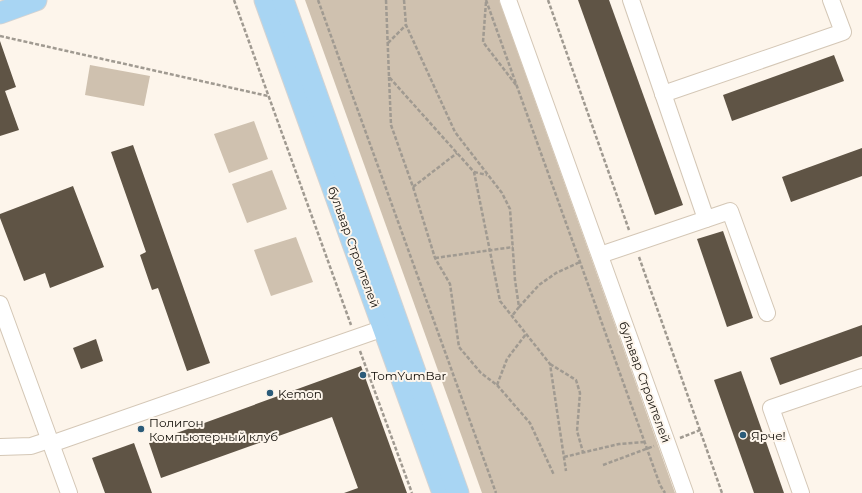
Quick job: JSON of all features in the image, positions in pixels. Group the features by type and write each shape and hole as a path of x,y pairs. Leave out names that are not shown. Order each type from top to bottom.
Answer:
{"main road":[{"path":"0,13 36,0"},
{"name":"бульвар Строителей","path":"265,0 443,493"},
{"name":"бульвар Строителей","path":"282,0 458,493"}],"street":[{"name":"бульвар Строителей","path":"508,0 685,493"},
{"path":"631,0 706,219"},
{"path":"663,94 843,32 831,0"},
{"path":"600,255 730,211 767,313"},
{"path":"0,304 69,493"},
{"path":"0,446 31,446 50,442 384,328"},
{"path":"801,493 771,408 862,377"}],"path":[{"path":"234,0 412,493"},
{"path":"318,0 496,493"},
{"path":"386,0 391,125 435,258 450,284 459,348 481,373 497,385 530,423 554,475"},
{"path":"404,0 406,25 455,132 502,193 510,209 514,280 519,308"},
{"path":"486,0 483,42 518,87"},
{"path":"486,0 644,442 660,485 665,493"},
{"path":"388,43 406,25"},
{"path":"0,36 268,96"},
{"path":"389,77 474,172 500,300 550,364 576,380 580,393 577,431 583,452"},
{"path":"412,187 457,153"},
{"path":"474,172 488,175"},
{"path":"435,258 513,247"},
{"path":"512,316 540,285 556,273 580,262"},
{"path":"497,385 507,359 526,334"},
{"path":"550,364 566,471"},
{"path":"676,439 700,430"},
{"path":"564,457 619,444 644,442"},
{"path":"603,465 658,445"}],"shaded area":[{"path":"305,0 499,0 675,493 482,493"},
{"path":"90,65 150,76 144,106 85,95"},
{"path":"254,121 268,159 229,173 214,134"},
{"path":"272,170 287,209 247,223 232,184"},
{"path":"296,237 313,282 271,296 254,250"}],"building":[{"path":"578,0 609,0 683,205 655,215"},
{"path":"0,41 16,87 5,91 19,130 0,136"},
{"path":"834,55 844,81 732,121 723,95"},
{"path":"133,145 210,363 187,371 158,288 152,290 140,255 146,252 111,152"},
{"path":"862,148 862,176 791,202 782,177"},
{"path":"73,186 104,267 50,288 45,273 24,281 0,218 0,214"},
{"path":"723,231 753,318 727,327 697,239"},
{"path":"862,325 862,356 780,385 770,358"},
{"path":"96,339 103,361 81,369 73,348"},
{"path":"361,366 407,493 344,493 358,488 332,417 161,478 149,443"},
{"path":"741,371 784,493 754,493 714,380"},
{"path":"134,443 152,493 105,493 92,458"}],"place":[{"name":"TomYumBar","path":"363,375"},
{"name":"Kemon","path":"270,393"},
{"name":"Полигон Компьютерный клуб","path":"141,429"},
{"name":"Ярче!","path":"743,435"}]}
